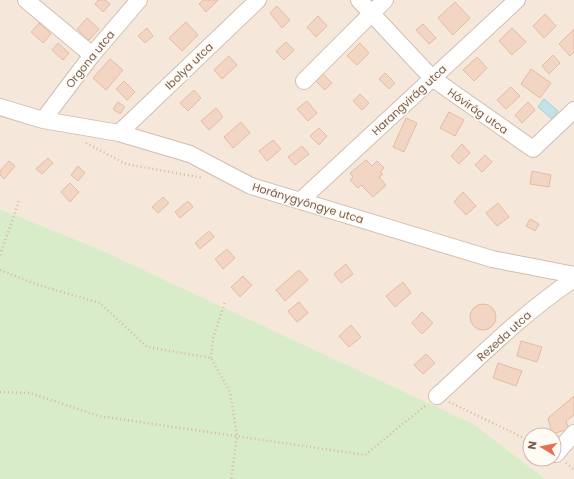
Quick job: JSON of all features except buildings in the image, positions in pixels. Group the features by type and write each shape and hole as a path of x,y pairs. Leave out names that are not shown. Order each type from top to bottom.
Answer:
{"street":[{"path":"26,0 92,55"},
{"name":"Orgona utca","path":"43,120 92,55 139,0"},
{"name":"Ibolya utca","path":"119,132 258,0"},
{"name":"Hóvirág utca","path":"360,0 371,14 432,78 533,149 574,110"},
{"path":"304,81 385,0"},
{"name":"Harangvirág utca","path":"301,200 517,0"},
{"name":"Horánygyöngye utca","path":"0,107 43,120 119,132 190,154 251,186 492,259 574,275"},
{"name":"Rezeda utca","path":"437,396 537,306 574,279"},
{"path":"562,447 574,432"}],"path":[{"path":"84,142 126,164 204,178"},
{"path":"0,255 19,201"},
{"path":"0,270 38,285 100,303 147,347 211,358"},
{"path":"225,302 213,338 211,358 230,392 237,436 231,479"},
{"path":"0,392 30,393 99,416 365,455 437,396 522,437"}],"shaded area":[{"path":"0,0 574,0 574,479 501,479 94,247 0,209"}],"green space":[{"path":"0,209 94,247 473,424 522,461 522,467 529,467 545,479 0,479"}],"water":[{"path":"544,99 558,111 552,119 538,107"}]}
